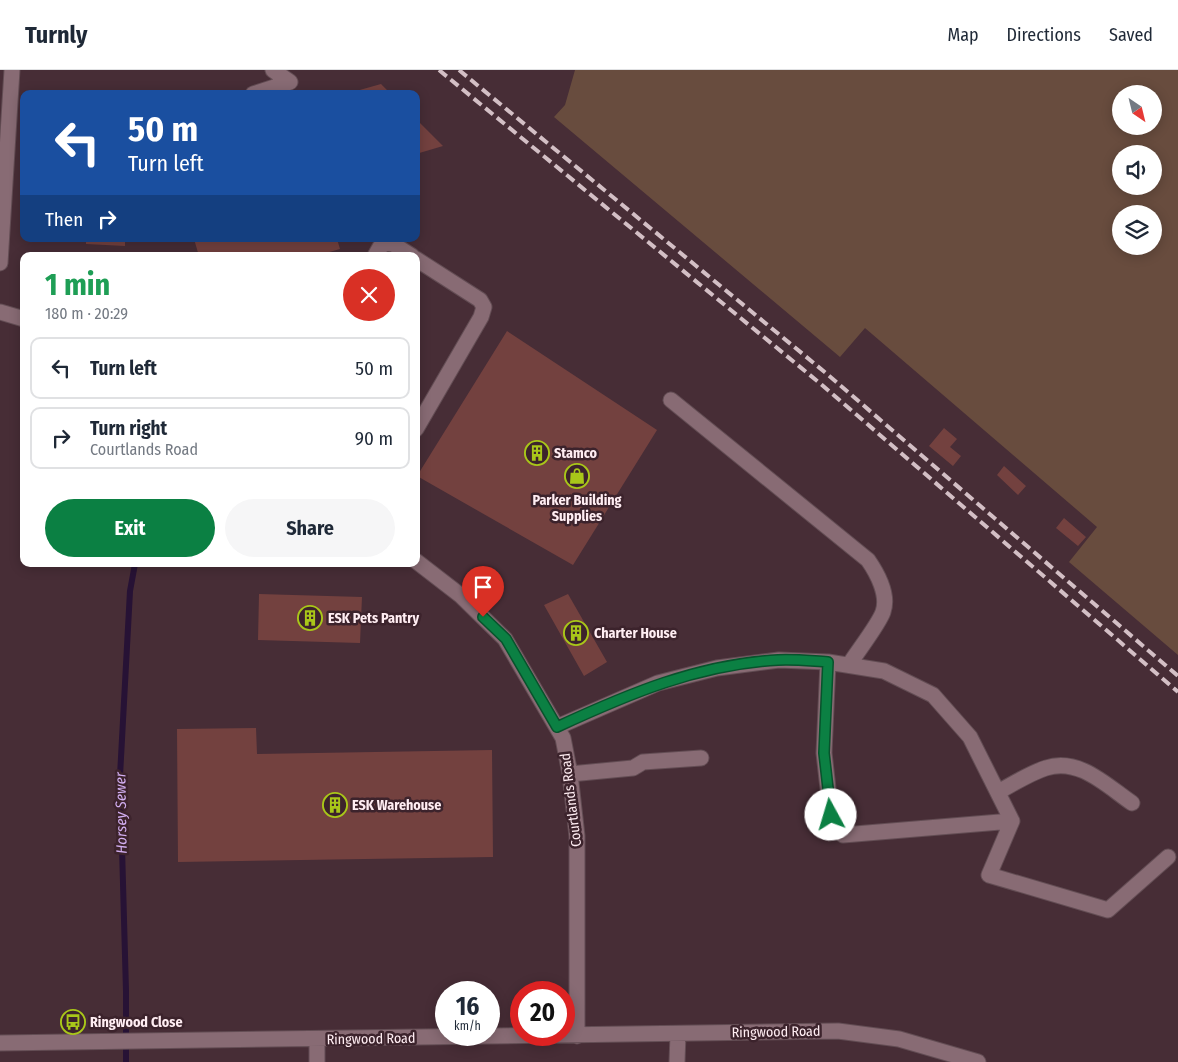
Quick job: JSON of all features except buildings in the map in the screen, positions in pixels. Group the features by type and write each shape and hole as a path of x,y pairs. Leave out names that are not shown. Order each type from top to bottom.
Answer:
{"street":[{"path":"0,263 12,70"},
{"path":"265,90 290,82 273,70"},
{"path":"377,252 380,247 386,243 393,244 406,252"},
{"path":"420,262 480,300 484,307 481,317 420,422"},
{"path":"0,312 20,318"},
{"path":"671,400 868,560 876,572 884,600 883,612 849,665"},
{"name":"Courtlands Road","path":"420,564 460,595 506,639 563,738 570,774 577,836 577,1036"},
{"path":"557,727 658,683 717,668 779,660 828,662 884,671 933,695 970,737 1012,821 989,875 1108,910 1168,857"},
{"path":"828,662 824,753 831,815 843,835 1012,821"},
{"path":"570,774 634,768 643,762 701,758"},
{"path":"998,792 1046,768 1066,765 1086,772 1132,803"},
{"name":"Ringwood Road","path":"0,1043 317,1040 838,1031 900,1039 978,1062"},
{"path":"677,1062 678,1034"},
{"path":"317,1040 317,1062"}],"shaded area":[{"path":"575,70 1178,70 1178,655 1069,562 1097,527 865,328 840,357 554,117 565,105"}],"waterway":[{"name":"Horsey Sewer","path":"126,1062 120,776 130,591 134,567"}],"railway":[{"path":"439,70 822,385 1178,692"},
{"path":"459,70 827,374 1178,676"}],"place":[{"name":"Stamco","path":"537,453"},
{"name":"Parker Building Supplies","path":"577,476"},
{"name":"ESK Pets Pantry","path":"310,618"},
{"name":"Charter House","path":"576,633"},
{"name":"ESK Warehouse","path":"335,805"},
{"name":"Ringwood Close","path":"73,1022"}],"route":[{"path":"483,617 506,639 557,727 658,683 717,668 779,660 828,662 824,753 831,815"}]}
